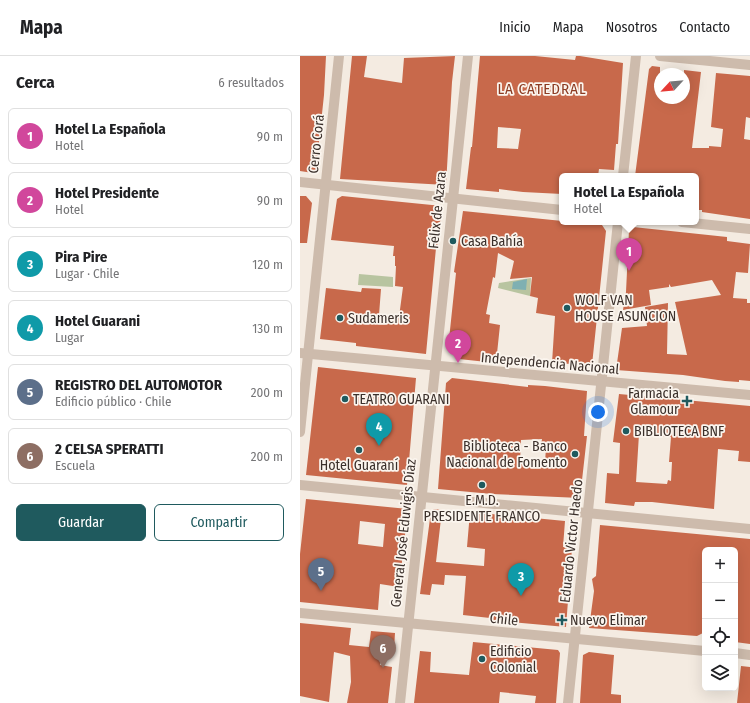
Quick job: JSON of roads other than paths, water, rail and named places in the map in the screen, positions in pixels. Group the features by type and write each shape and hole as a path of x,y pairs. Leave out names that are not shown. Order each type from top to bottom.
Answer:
{"street":[{"name":"Cerro Corá","path":"300,432 304,354 326,185 339,56"},
{"name":"Félix de Azara","path":"434,367 468,56"},
{"path":"623,173 636,56"},
{"path":"660,56 750,65"},
{"path":"300,182 559,210"},
{"path":"699,224 750,229"},
{"name":"Eduardo Victor Haedo","path":"568,703 618,225"},
{"name":"Independencia Nacional","path":"304,354 750,395"},
{"name":"General José Eduvigis Díaz","path":"400,703 434,367"},
{"path":"300,485 750,529"},
{"name":"Chile","path":"300,613 702,651"},
{"path":"738,654 750,655"}],"water":[{"path":"527,279 526,290 512,289 513,282"}],"place":[{"name":"Casa Bahía","path":"453,241"},
{"name":"Hotel La Española","path":"629,271"},
{"name":"WOLF VAN HOUSE ASUNCION","path":"567,308"},
{"name":"Sudameris","path":"340,318"},
{"name":"Hotel Presidente","path":"458,363"},
{"name":"TEATRO GUARANI","path":"345,399"},
{"name":"Farmacia Glamour","path":"687,401"},
{"name":"BIBLIOTECA BNF","path":"626,431"},
{"name":"Hotel Guarani","path":"379,446"},
{"name":"Hotel Guaraní","path":"359,450"},
{"name":"Biblioteca - Banco Nacional de Fomento","path":"575,454"},
{"name":"E.M.D. PRESIDENTE FRANCO","path":"482,485"},
{"name":"REGISTRO DEL AUTOMOTOR","path":"321,591"},
{"name":"Pira Pire","path":"521,596"},
{"name":"Nuevo Elimar","path":"562,620"},
{"name":"Edificio Colonial","path":"482,659"},
{"name":"2 CELSA SPERATTI","path":"383,668"}],"district":[{"name":"LA CATEDRAL","path":"542,89"}]}
